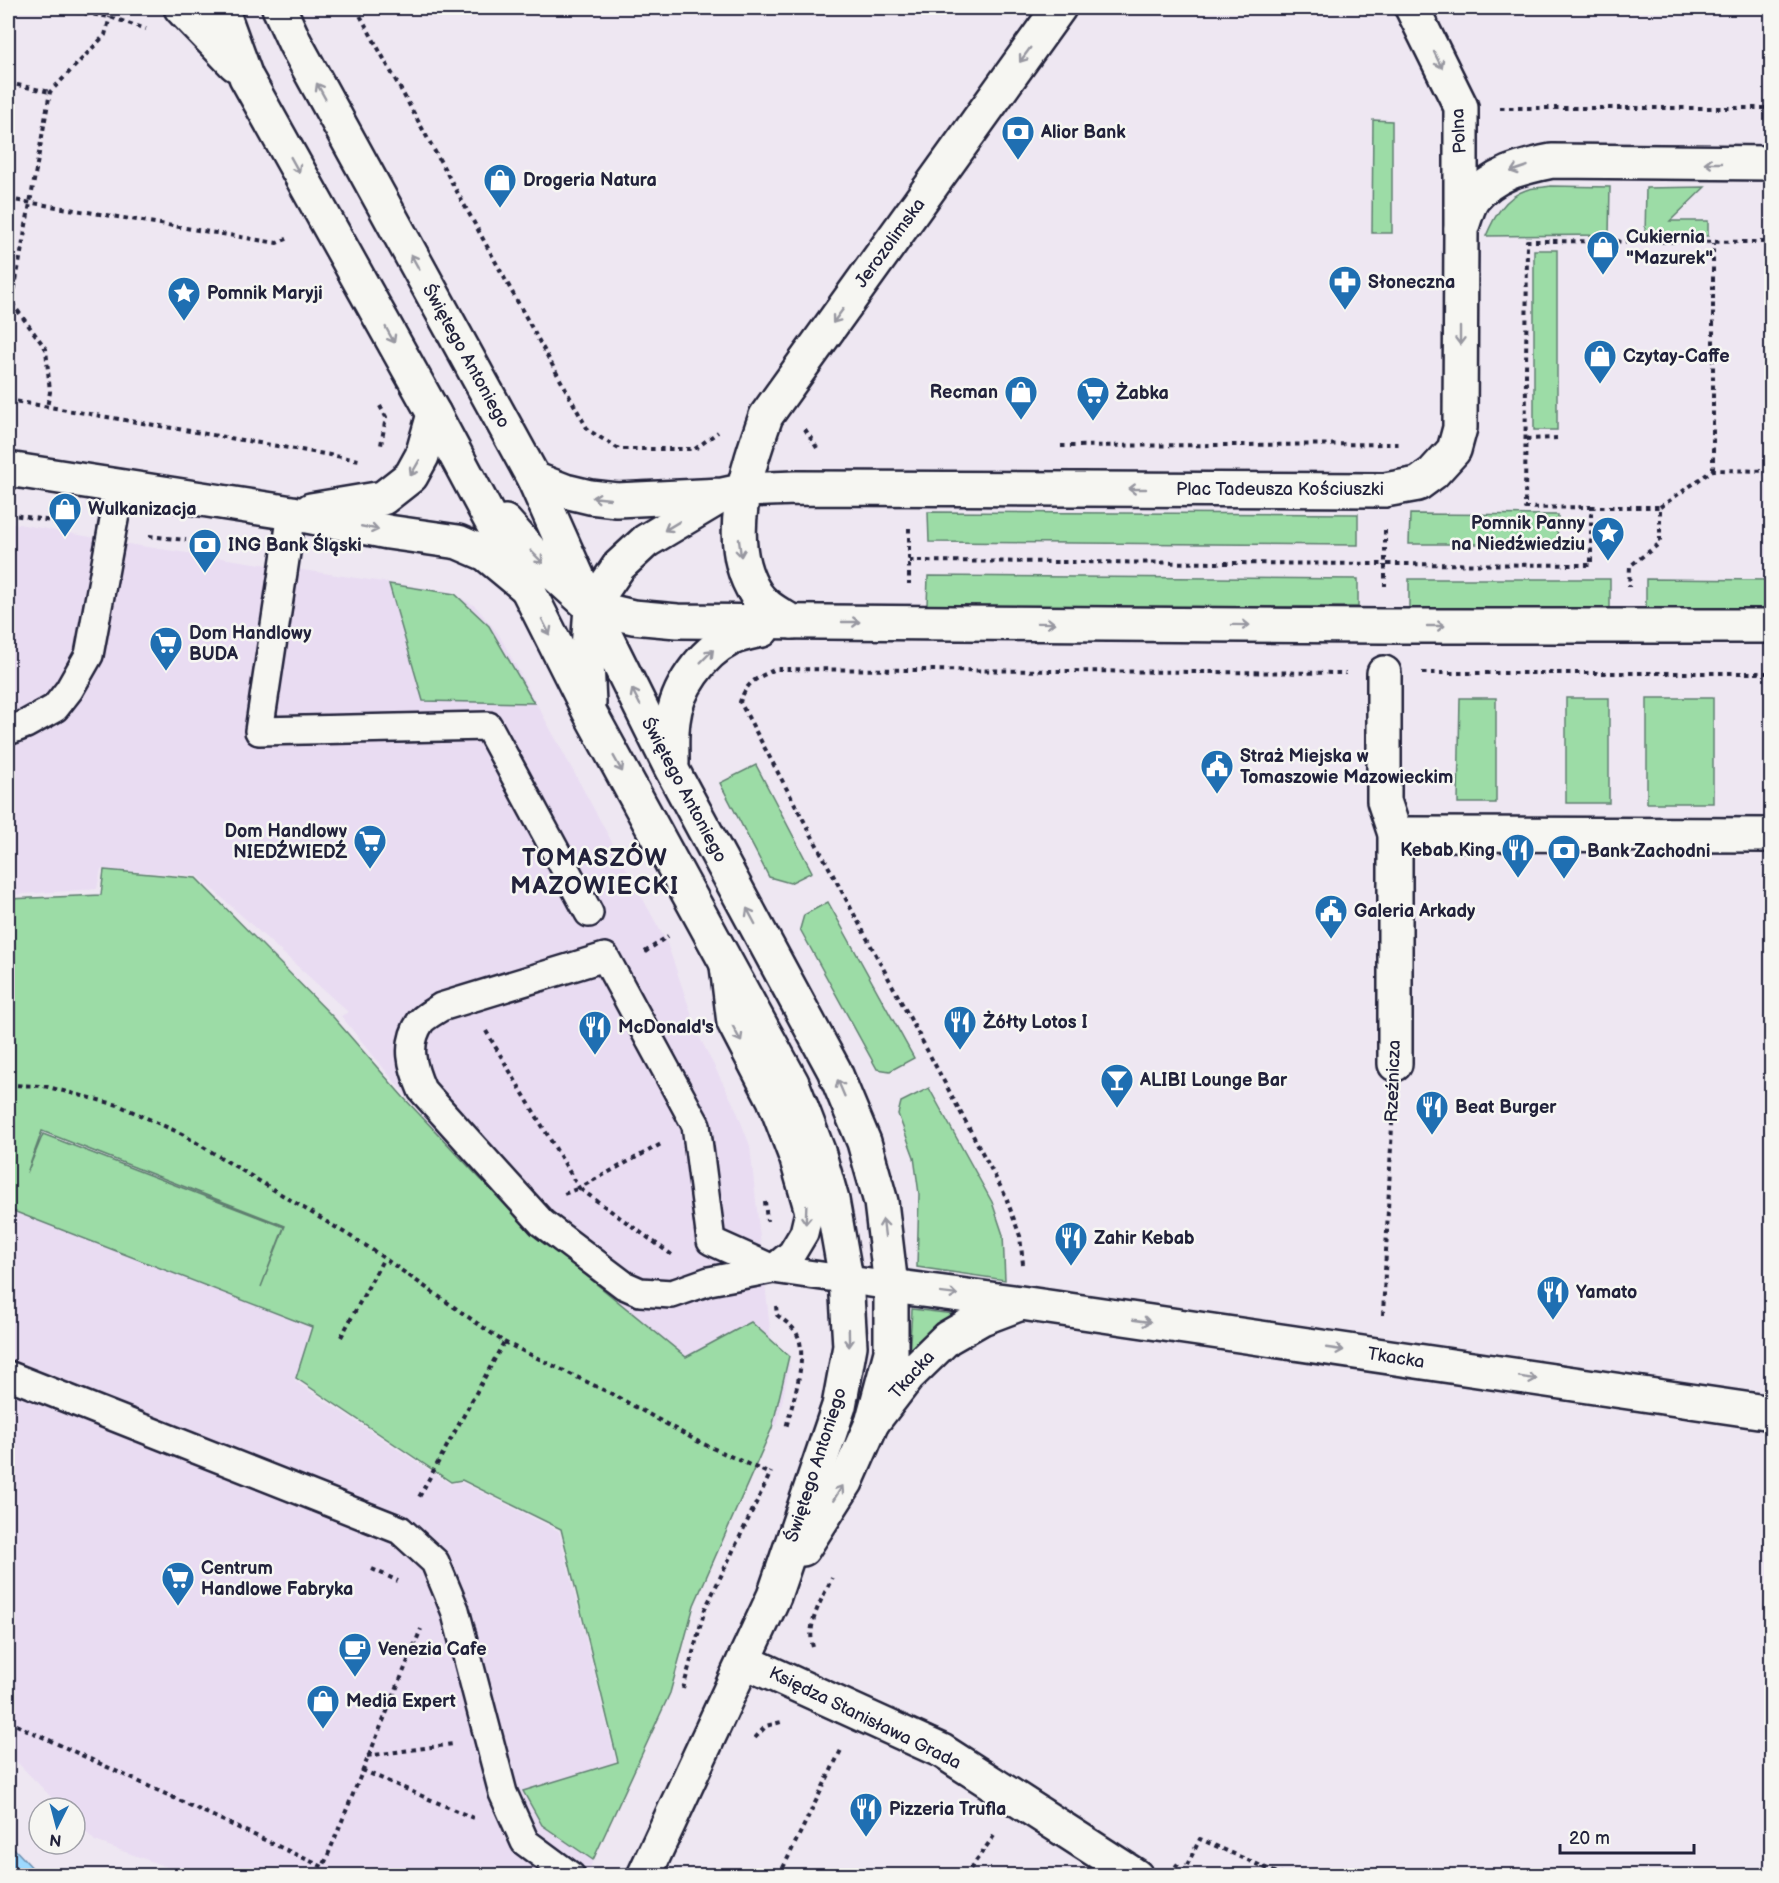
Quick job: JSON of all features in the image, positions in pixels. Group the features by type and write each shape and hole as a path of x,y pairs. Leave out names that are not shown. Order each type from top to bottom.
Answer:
{"street":[{"path":"181,8 246,77"},
{"name":"Świętego Antoniego","path":"221,8 246,77 434,414 527,588 590,713 792,1083 818,1151 832,1200 846,1279 850,1346 839,1406 774,1596 644,1875"},
{"path":"267,8 295,43"},
{"name":"Świętego Antoniego","path":"279,8 295,43 534,479 591,607 671,768 834,1070 864,1142 881,1202 891,1286 891,1352 872,1422 846,1482 774,1596"},
{"name":"Jerozolimska","path":"733,493 758,441 766,416 1059,8"},
{"name":"Polna","path":"1412,8 1461,107 1461,230"},
{"name":"Plac Tadeusza Kościuszki","path":"534,479 582,495 617,500 796,488 1385,490 1418,484 1433,473 1454,450 1460,428 1461,230 1472,200 1495,178 1525,166 1552,161 1772,163"},
{"path":"292,513 382,498 411,476 422,456 434,414"},
{"path":"8,469 292,513 388,532 458,542 486,554 527,588"},
{"path":"470,482 535,556 591,607 633,617 677,621 792,622 1772,626"},
{"path":"733,493 742,568 757,595 773,611 792,622"},
{"name":"Plac Tadeusza Kościuszki","path":"591,607 619,566 646,541 733,493"},
{"path":"590,713 587,663 591,607"},
{"path":"671,768 673,718 685,685 701,661 715,648 732,638 792,622"},
{"name":"Rzeźnicza","path":"1384,673 1384,801 1395,834 1395,1064"},
{"path":"1395,834 1772,836"},
{"name":"Tkacka","path":"891,1286 1022,1303 1772,1413"},
{"name":"Tkacka","path":"872,1422 908,1376 946,1338 982,1318 1022,1303"},
{"name":"Księdza Stanisława Grada","path":"744,1661 942,1751 1136,1875"}],"lane":[{"path":"8,731 55,708 81,672 89,655 120,487"},
{"path":"292,513 259,731 488,726 589,913"},
{"path":"722,957 731,1023 771,1100 794,1160 809,1212 804,1233 792,1253 772,1269 709,1281 672,1294 640,1292 624,1285 551,1230 526,1206 422,1090 412,1068 412,1040 422,1020 441,1007 605,957 696,1125 711,1241 772,1269 891,1286"},
{"path":"8,1375 400,1530 435,1563 455,1610 503,1793 525,1842 571,1875"}],"path":[{"path":"49,8 110,17 150,30"},
{"path":"356,8 588,430 619,449 695,448 721,429"},
{"path":"47,406 50,392 46,349 10,303 50,92 105,35 110,17"},
{"path":"8,83 50,92"},
{"path":"1503,108 1772,108"},
{"path":"8,199 278,243 289,238 294,248"},
{"path":"1772,242 1527,241 1525,508 1660,507 1713,470 1772,471"},
{"path":"1713,243 1713,470"},
{"path":"375,396 386,417 380,451"},
{"path":"8,400 366,461"},
{"path":"1526,439 1557,438"},
{"path":"1053,446 1403,444"},
{"path":"817,448 829,448"},
{"path":"909,561 1591,565 1591,507"},
{"path":"1630,566 1660,543 1660,507"},
{"path":"8,514 111,531"},
{"path":"909,522 909,594"},
{"path":"1384,597 1385,524"},
{"path":"1023,1267 1020,1236 1005,1195 740,702 744,689 755,679 776,669 1772,673"},
{"path":"493,1024 486,1030 579,1188 709,1281"},
{"name":"Rzeźnicza","path":"1383,1318 1395,1064"},
{"path":"8,1085 44,1086 118,1105 182,1134 368,1247 504,1342 612,1394 699,1442 770,1474"},
{"path":"526,1206 579,1188 696,1125"},
{"path":"341,1337 384,1258"},
{"path":"767,1310 777,1315"},
{"path":"400,1530 504,1342"},
{"path":"372,1569 401,1582"},
{"path":"814,1618 833,1576"},
{"path":"8,1721 322,1867 424,1622"},
{"path":"752,1741 766,1726 785,1721"},
{"path":"779,1875 846,1739"},
{"path":"367,1756 463,1743"},
{"path":"362,1770 474,1818"}],"shaded area":[{"path":"8,522 134,545 451,592 475,606 498,633 667,943 699,1036 736,1109 750,1146 771,1338 790,1365 777,1426 729,1396 523,1239 341,1016 348,1012 198,876 101,869 97,889 8,895"},
{"path":"8,1195 321,1320 295,1381 450,1484 461,1482 559,1531 616,1761 593,1860 587,1875 189,1875 95,1841 87,1833 87,1796 50,1796 8,1753"}],"green space":[{"path":"1373,120 1392,121 1392,233 1372,233"},
{"path":"1550,186 1610,187 1609,235 1486,236 1497,215 1512,197 1529,189"},
{"path":"1705,187 1670,221 1708,221 1708,236 1645,235 1646,188"},
{"path":"1534,250 1557,250 1557,430 1534,430"},
{"path":"928,512 1358,514 1358,545 929,542"},
{"path":"1410,514 1558,515 1557,544 1409,544"},
{"path":"928,576 1358,579 1358,607 927,606"},
{"path":"1409,579 1610,579 1610,609 1409,608"},
{"path":"1646,579 1771,580 1771,610 1646,609"},
{"path":"389,584 455,594 489,626 534,703 423,701"},
{"path":"1460,698 1496,698 1496,803 1458,803"},
{"path":"1566,698 1609,698 1609,803 1566,803"},
{"path":"1647,698 1713,698 1713,803 1647,803"},
{"path":"756,765 812,872 790,883 769,877 720,783"},
{"path":"104,870 196,878 334,1018 404,1098 523,1224 686,1357 751,1322 789,1356 772,1428 694,1605 670,1693 593,1860 542,1825 523,1791 618,1762 561,1529 462,1480 451,1482 296,1378 312,1327 8,1209 8,899 101,895","holes":["42,1131 285,1226 261,1287 284,1227 43,1134 27,1173"]},
{"path":"828,902 914,1058 890,1071 877,1069 800,929 804,915"},
{"path":"929,1088 992,1202 1003,1235 1005,1280 917,1267 919,1194 914,1157 898,1114 901,1102"},
{"path":"912,1309 962,1315 909,1358"}],"water":[{"path":"8,1842 39,1875 8,1875"}],"place":[{"name":"Alior Bank","path":"1018,161"},
{"name":"Drogeria Natura","path":"500,209"},
{"name":"Cukiernia \"Mazurek\"","path":"1603,276"},
{"name":"Słoneczna","path":"1345,311"},
{"name":"Pomnik Maryji","path":"184,322"},
{"name":"Czytay-Caffe","path":"1600,385"},
{"name":"Recman","path":"1021,421"},
{"name":"Żabka","path":"1093,422"},
{"name":"Wulkanizacja","path":"65,538"},
{"name":"Pomnik Panny na Niedźwiedziu","path":"1608,562"},
{"name":"ING Bank Śląski","path":"205,574"},
{"name":"Dom Handlowy BUDA","path":"166,672"},
{"name":"Straż Miejska w Tomaszowie Mazowieckim","path":"1217,795"},
{"name":"Dom Handlowy NIEDŹWIEDŹ","path":"370,870"},
{"name":"Kebab King","path":"1518,879"},
{"name":"Bank Zachodni","path":"1564,880"},
{"name":"Galeria Arkady","path":"1331,940"},
{"name":"Żółty Lotos I","path":"960,1051"},
{"name":"McDonald's","path":"595,1056"},
{"name":"ALIBI Lounge Bar","path":"1117,1109"},
{"name":"Beat Burger","path":"1432,1136"},
{"name":"Zahir Kebab","path":"1071,1267"},
{"name":"Yamato","path":"1553,1321"},
{"name":"Centrum Handlowe Fabryka","path":"178,1607"},
{"name":"Venezia Cafe","path":"355,1678"},
{"name":"Media Expert","path":"323,1730"},
{"name":"Pizzeria Trufla","path":"866,1838"}],"district":[{"name":"TOMASZÓW MAZOWIECKI","path":"595,872"}]}
